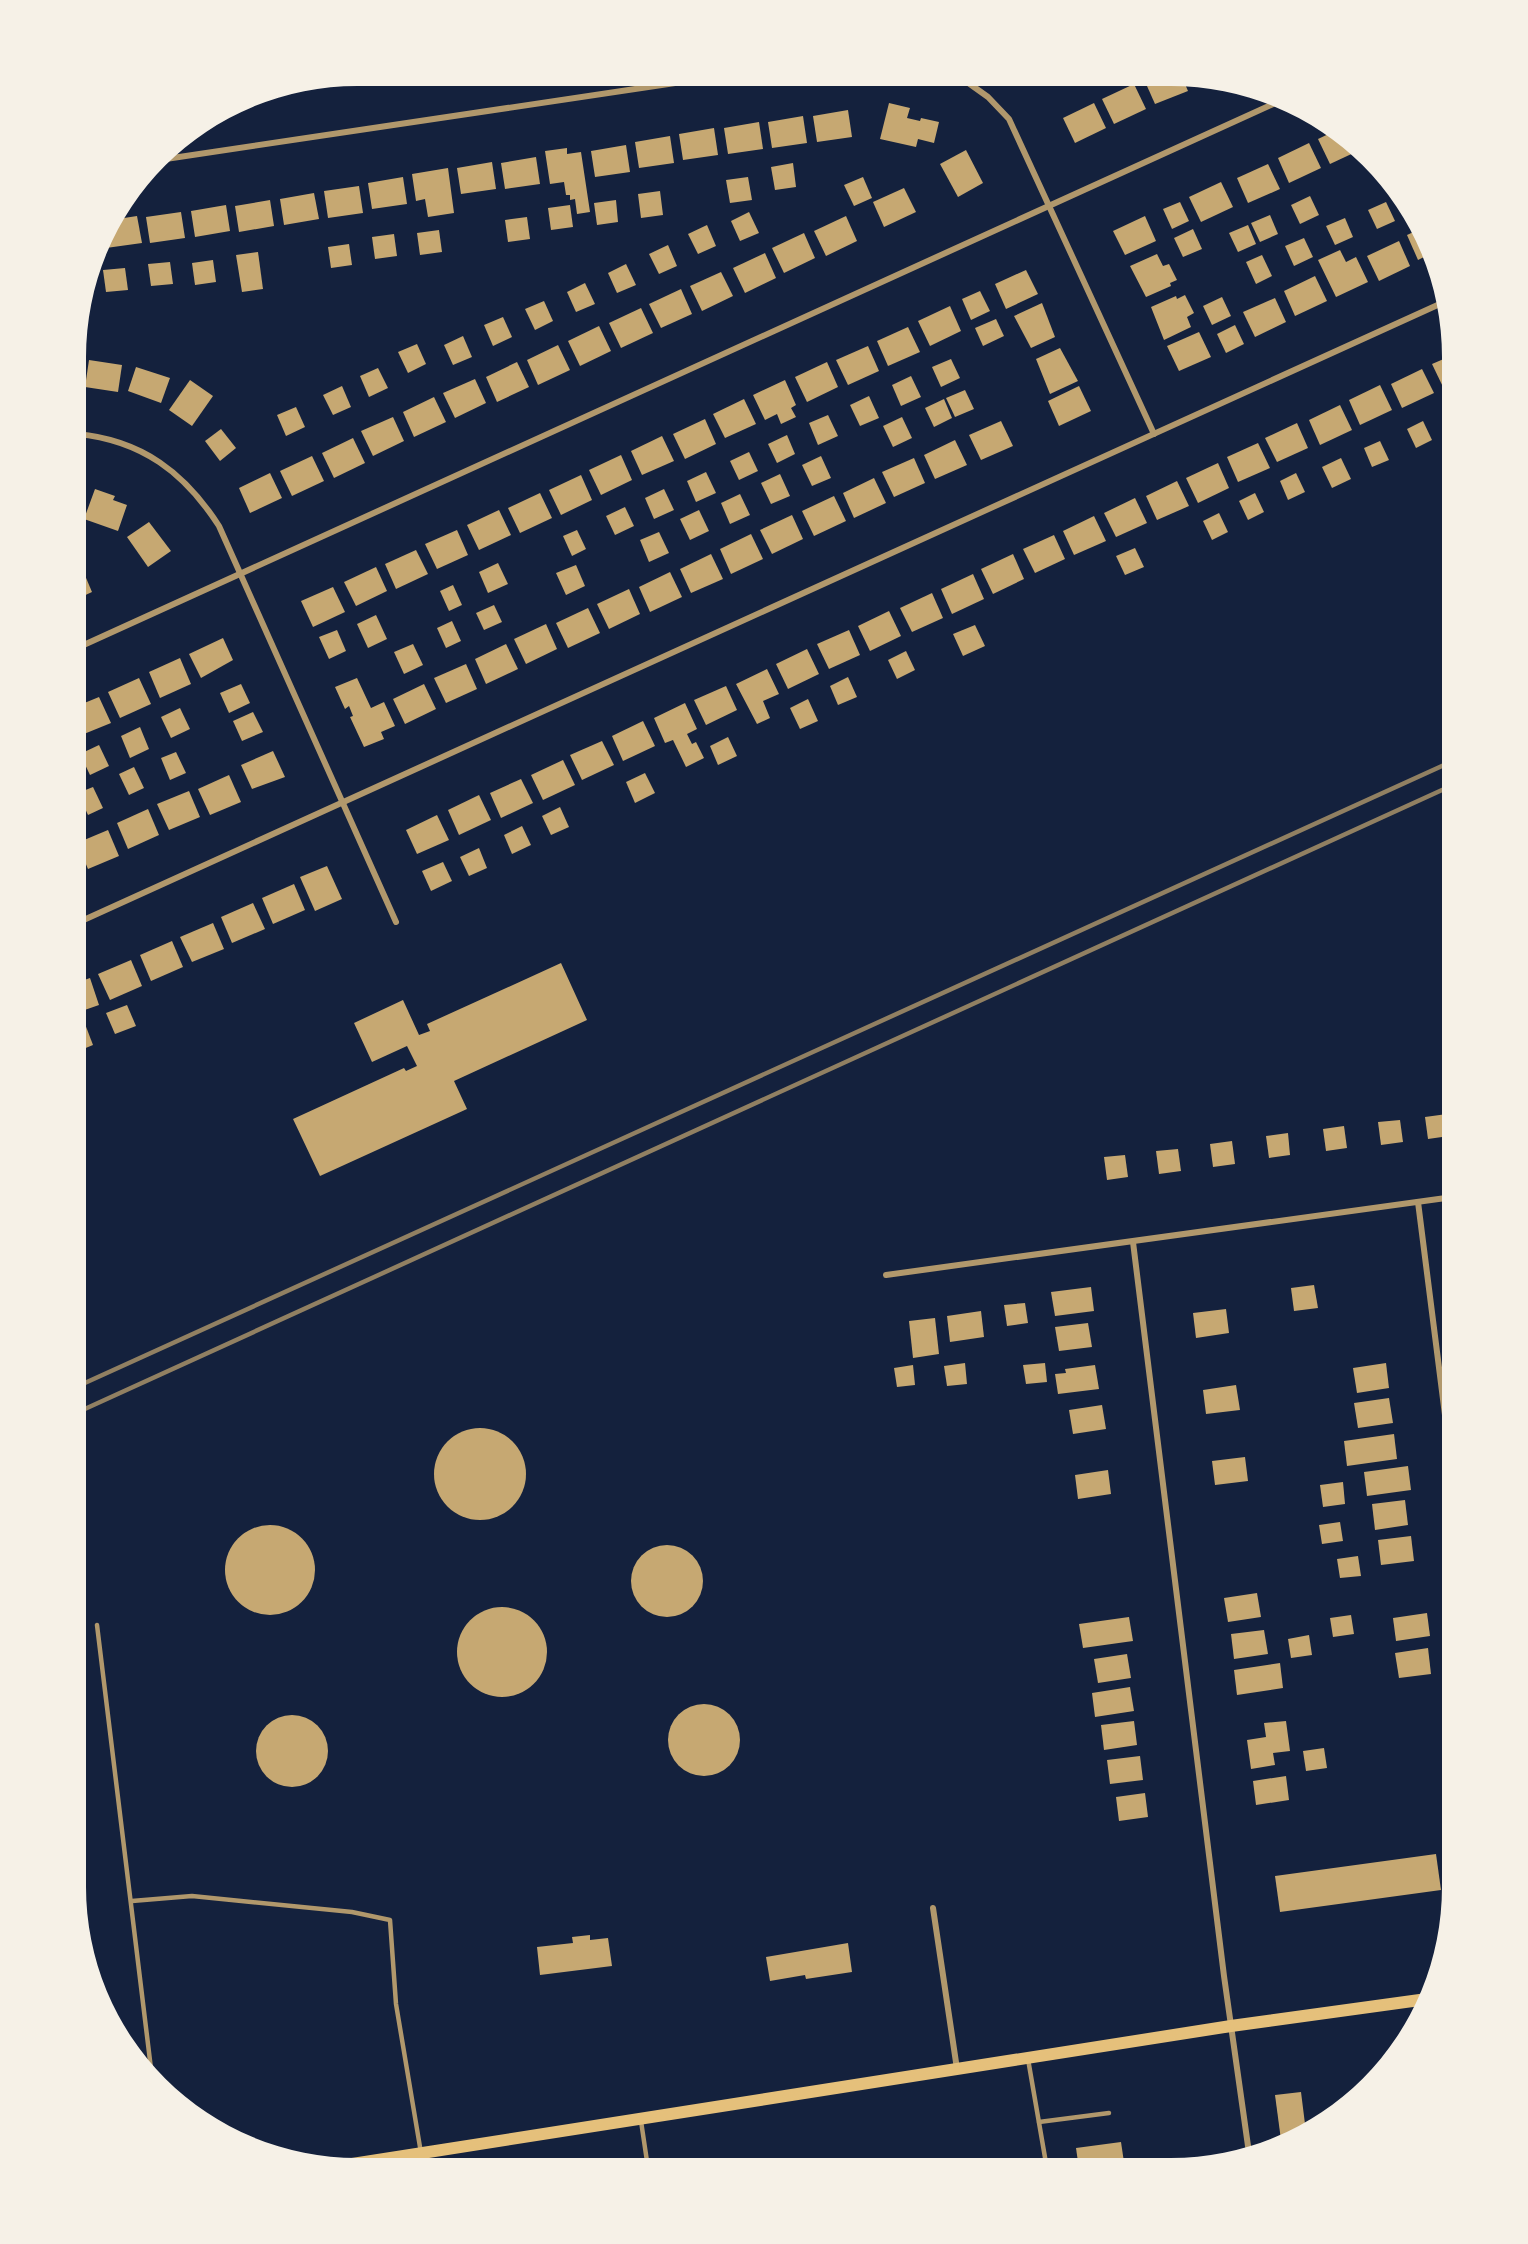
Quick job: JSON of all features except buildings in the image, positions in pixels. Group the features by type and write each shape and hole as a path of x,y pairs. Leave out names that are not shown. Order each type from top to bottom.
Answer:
{"main road":[{"path":"390,2158 1231,2026 1418,2000"}],"street":[{"path":"173,158 651,86"},
{"path":"973,86 988,97 1009,119 1154,434"},
{"path":"86,644 1271,105"},
{"path":"86,919 1437,305"},
{"path":"86,435 124,444 160,462 193,491 214,519 396,922"},
{"path":"886,1275 1442,1199"},
{"path":"1418,1202 1442,1391"},
{"path":"1133,1242 1248,2147"},
{"path":"933,1908 957,2069"}],"lane":[{"path":"97,1625 150,2063"},
{"path":"132,1901 192,1896 352,1912 390,1920 396,2004 421,2153"},
{"path":"1027,2058 1045,2158"},
{"path":"1039,2122 1109,2113"},
{"path":"640,2118 646,2158"}],"railway":[{"path":"86,1382 1442,766"},
{"path":"86,1408 1442,790"}]}
